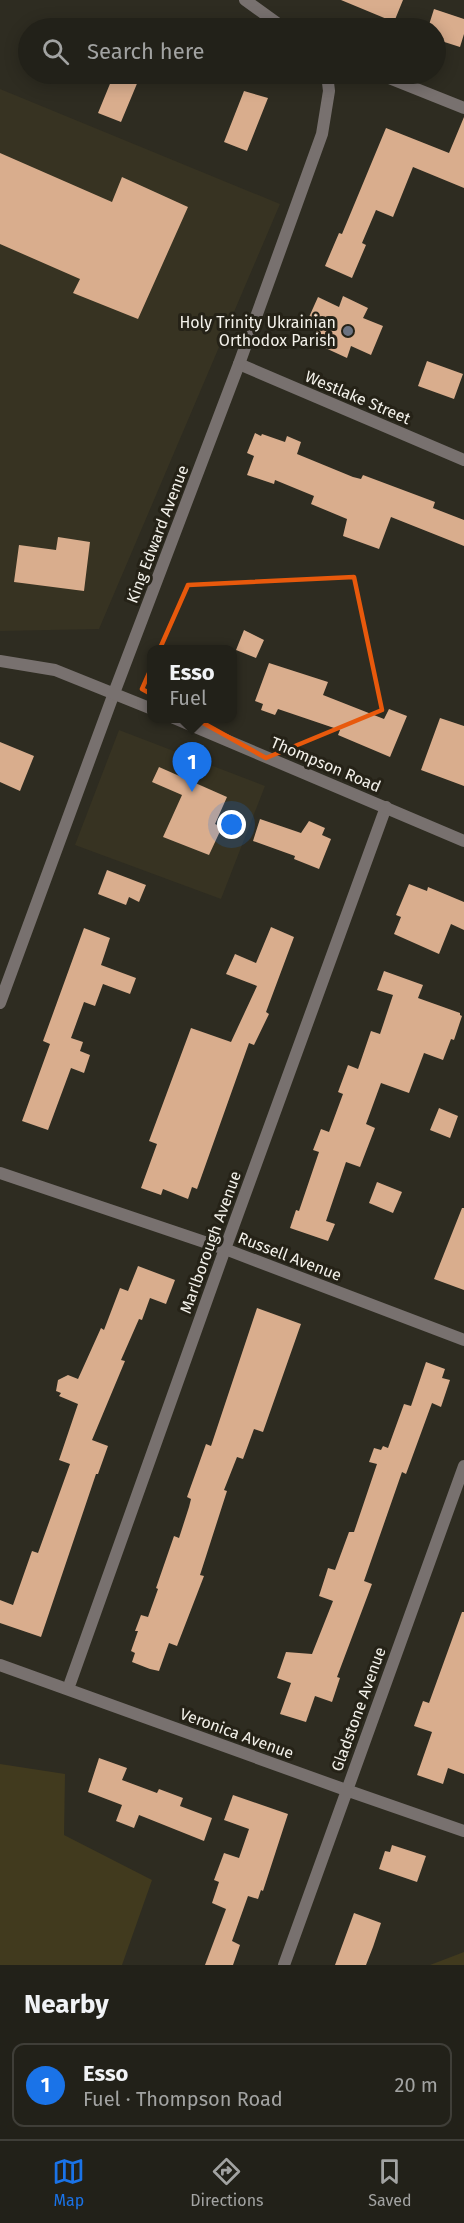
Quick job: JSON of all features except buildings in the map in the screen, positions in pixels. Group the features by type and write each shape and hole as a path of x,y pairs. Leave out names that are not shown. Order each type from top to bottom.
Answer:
{"street":[{"path":"245,0 270,18"},
{"name":"King Edward Avenue","path":"0,1003 114,693 239,364 322,134 328,84"},
{"path":"404,84 464,108"},
{"name":"Westlake Street","path":"239,364 464,460"},
{"path":"0,661 55,670 147,707"},
{"name":"Thompson Road","path":"186,723 464,841"},
{"name":"Marlborough Avenue","path":"69,1689 225,1249 386,807"},
{"name":"Russell Avenue","path":"0,1173 225,1249 464,1340"},
{"name":"Gladstone Avenue","path":"284,1965 464,1466"},
{"name":"Veronica Avenue","path":"0,1665 464,1831"}],"highlighted area":[{"path":"354,577 382,710 266,758 142,689 188,585"}],"shaded area":[{"path":"0,89 280,204 99,629 0,631"},
{"path":"119,730 265,786 221,899 75,845"},
{"path":"0,1764 65,1774 64,1835 152,1880 122,1965 0,1965"},
{"path":"464,1952 464,1965 430,1965"}],"place":[{"name":"Holy Trinity Ukrainian Orthodox Parish","path":"348,331"},
{"name":"Esso","path":"192,792"}]}
